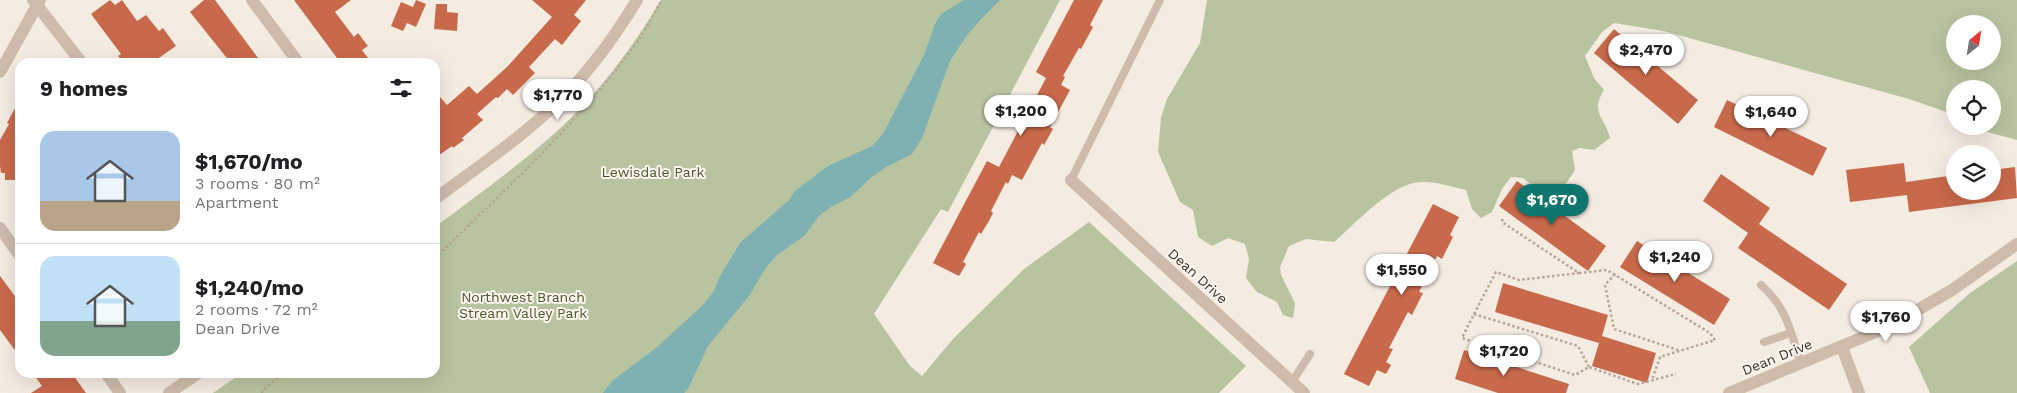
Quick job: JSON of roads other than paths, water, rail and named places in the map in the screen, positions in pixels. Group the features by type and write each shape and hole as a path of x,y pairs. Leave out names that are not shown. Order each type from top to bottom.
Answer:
{"street":[{"path":"252,0 295,58"},
{"path":"440,196 524,132 556,104 594,62 614,36 637,0"},
{"path":"0,72 37,1 78,58"},
{"name":"Dean Drive","path":"1071,180 1304,393"},
{"path":"0,228 15,249"},
{"name":"Dean Drive","path":"1728,393 1890,326 1918,311 2017,244"},
{"path":"1842,347 1859,393"},
{"path":"109,378 120,393"},
{"path":"169,393 191,378"}],"lane":[{"path":"1071,180 1160,0"},
{"path":"1761,285 1778,302 1787,319 1801,364"},
{"path":"1764,342 1791,333"},
{"path":"1292,382 1310,354"}],"water":[{"path":"964,0 1000,0 967,35 950,61 922,138 912,154 886,167 849,198 831,207 819,216 804,236 777,255 765,269 749,296 708,346 688,389 684,393 603,393 612,381 656,348 704,304 714,291 719,278 740,243 789,200 795,191 828,166 872,146 883,134 924,55 935,24 941,14"}],"park label":[{"name":"Lewisdale Park","path":"653,172"},
{"name":"Northwest Branch Stream Valley Park","path":"523,306"}]}
